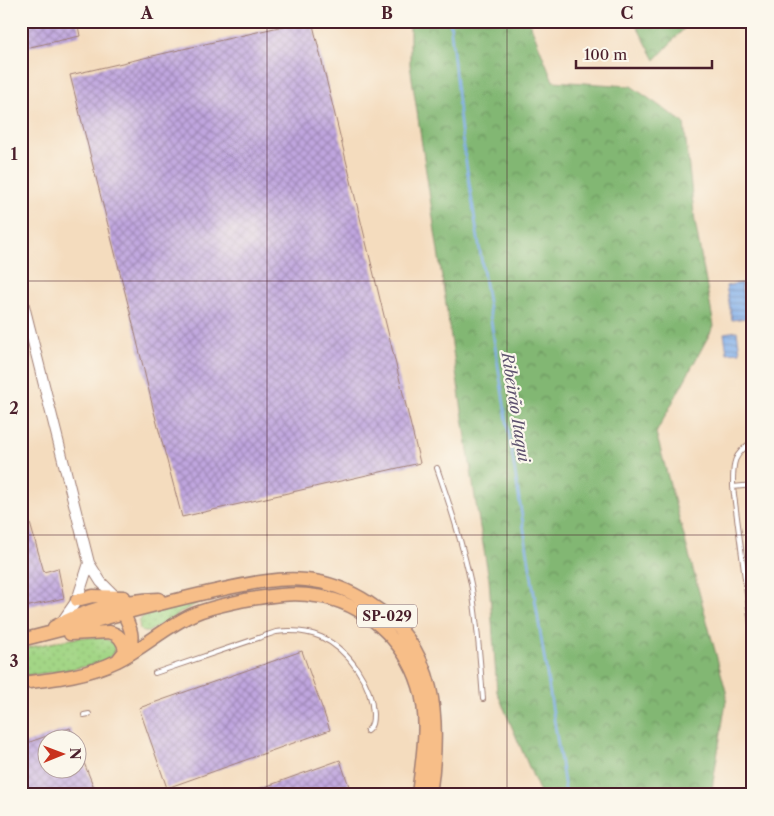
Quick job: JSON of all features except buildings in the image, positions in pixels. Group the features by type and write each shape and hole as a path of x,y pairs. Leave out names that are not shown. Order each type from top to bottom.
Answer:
{"highway":[{"name":"SP-029","path":"21,640 178,599 243,585 304,579 329,583 354,593 381,610 402,630 418,655 427,675 434,705 436,733 430,795"},
{"name":"SP-029","path":"21,682 80,675 140,648 170,626 193,614 212,608 267,596 294,594 318,596 352,607 372,619 398,645 410,665 419,685 425,724 418,795"},
{"name":"SP-029","path":"77,600 86,597 178,599"},
{"name":"SP-029","path":"39,636 77,615 116,599"},
{"path":"116,599 124,614 132,637 130,646 121,656"},
{"name":"SP-029","path":"39,636 109,632 119,636 121,656"},
{"name":"SP-029","path":"410,795 423,704"}],"street":[{"path":"21,294 89,564 116,599"},
{"path":"60,624 77,600 89,564"}],"lane":[{"path":"753,109 751,118 753,129"},
{"path":"753,441 740,450 733,465 733,487 753,640"},
{"path":"437,468 462,545 472,589 483,699"},
{"path":"733,487 753,485"},
{"path":"155,673 276,632 307,632 323,638 338,649 359,672 369,691 372,708 371,726 367,731"},
{"path":"84,715 89,714"}],"green space":[{"path":"410,21 529,21 553,81 631,86 684,123 695,222 714,326 656,433 727,695 711,795 541,795 497,692 489,579 410,65"},
{"path":"634,21 691,21 655,60"},
{"path":"202,600 148,632 143,632 140,629 139,622 143,616"},
{"path":"81,637 111,641 114,644 114,653 106,660 83,667 21,676 21,649"}],"water":[{"path":"741,283 746,318 732,320 726,286"},
{"path":"737,331 740,352 727,353 724,333"}],"waterway":[{"name":"Ribeirão Itaqui","path":"450,21 461,131 566,795"}]}
